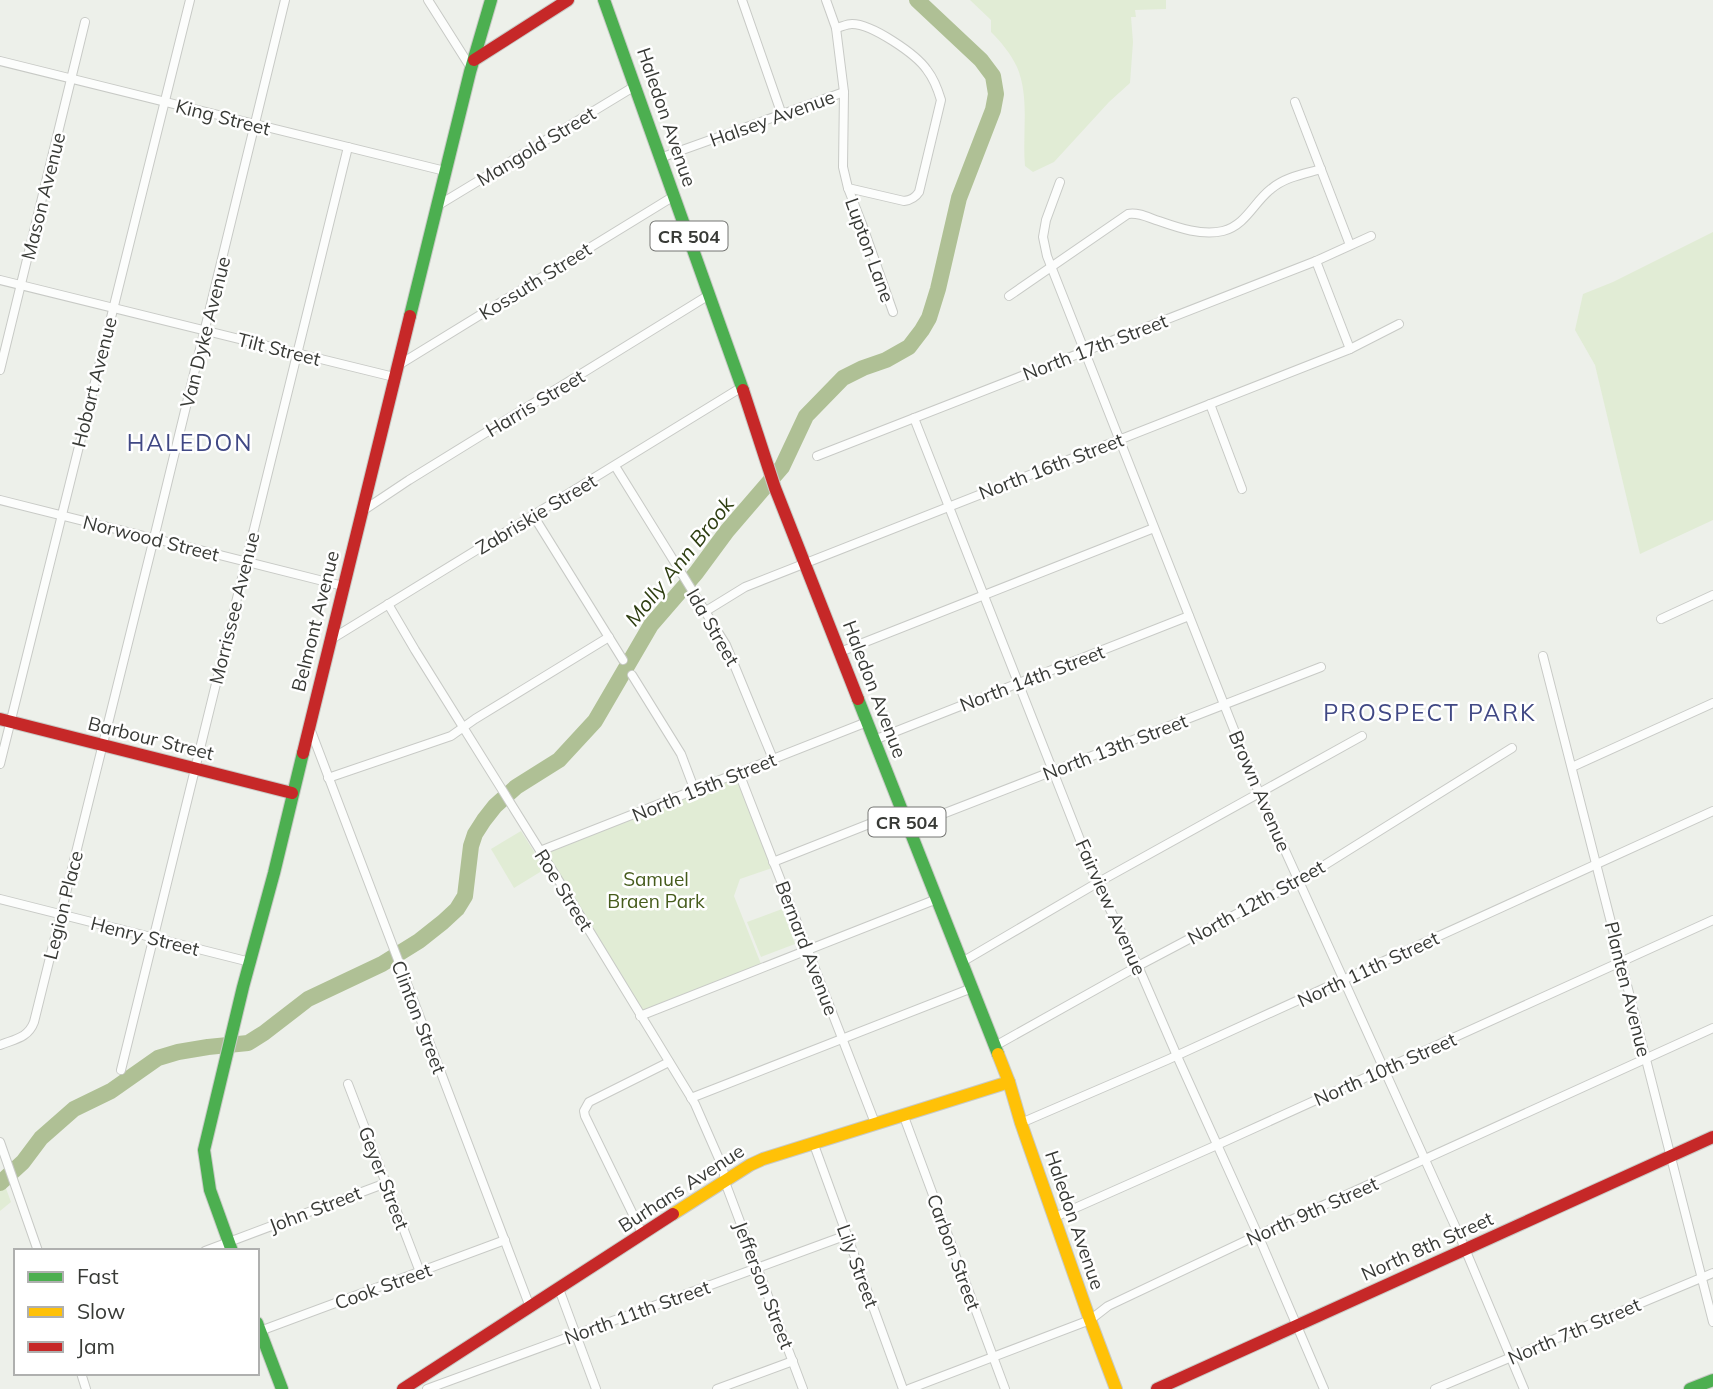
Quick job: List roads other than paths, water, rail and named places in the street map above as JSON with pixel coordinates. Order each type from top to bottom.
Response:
[{"type":"main road","name":"Belmont Avenue","points":[[230,1246],[210,1190],[204,1150],[472,64],[491,0]]},
{"type":"main road","points":[[472,64],[568,0]]},
{"type":"main road","name":"Haledon Avenue","points":[[604,0],[742,387],[775,488],[1009,1082],[1021,1123],[1116,1389]]},
{"type":"main road","name":"Barbour Street","points":[[5,721],[292,793]]},
{"type":"main road","name":"Burhans Avenue","points":[[403,1389],[417,1385],[530,1307],[763,1158],[1009,1082]]},
{"type":"main road","name":"North 8th Street","points":[[1157,1389],[1713,1137]]},
{"type":"main road","points":[[259,1327],[282,1389]]},
{"type":"main road","points":[[1690,1389],[1713,1380]]},
{"type":"street","name":"Hobart Avenue","points":[[0,764],[5,721],[62,515],[190,0]]},
{"type":"street","name":"Van Dyke Avenue","points":[[103,746],[285,0]]},
{"type":"street","points":[[429,0],[472,64]]},
{"type":"street","points":[[742,0],[782,115]]},
{"type":"street","name":"Lupton Lane","points":[[826,0],[836,28],[844,93],[843,167],[848,188],[893,312]]},
{"type":"street","name":"Mason Avenue","points":[[0,370],[85,22]]},
{"type":"street","name":"Lupton Lane","points":[[836,28],[850,24],[859,26],[882,34],[902,47],[927,68],[940,100],[919,192],[915,197],[904,201],[848,188]]},
{"type":"street","name":"King Street","points":[[0,61],[446,171]]},
{"type":"street","name":"Mangold Street","points":[[437,206],[635,86]]},
{"type":"street","name":"Halsey Avenue","points":[[660,158],[844,93]]},
{"type":"street","points":[[1295,102],[1350,245]]},
{"type":"street","name":"Morrissee Avenue","points":[[121,1070],[348,147]]},
{"type":"street","points":[[1009,296],[1128,214],[1133,213],[1206,233],[1222,232],[1237,225],[1272,188],[1288,178],[1321,169]]},
{"type":"street","name":"Brown Avenue","points":[[1060,182],[1046,220],[1043,237],[1052,267],[1259,793],[1426,1159],[1524,1389]]},
{"type":"street","name":"Kossuth Street","points":[[396,372],[674,196]]},
{"type":"street","name":"North 17th Street","points":[[817,456],[1315,261],[1371,236]]},
{"type":"street","points":[[1315,261],[1350,349]]},
{"type":"street","name":"Tilt Street","points":[[0,280],[298,354],[396,372]]},
{"type":"street","name":"Harris Street","points":[[362,511],[709,295]]},
{"type":"street","name":"North 16th Street","points":[[706,611],[746,587],[1350,349],[1399,324]]},
{"type":"street","name":"Zabriskie Street","points":[[330,640],[742,387]]},
{"type":"street","points":[[1210,404],[1242,489]]},
{"type":"street","name":"Fairview Avenue","points":[[914,418],[1097,883],[1139,966],[1324,1389]]},
{"type":"street","name":"Ida Street","points":[[615,466],[733,658],[773,760]]},
{"type":"street","name":"Norwood Street","points":[[0,500],[343,586]]},
{"type":"street","points":[[533,515],[623,660]]},
{"type":"street","points":[[840,652],[1154,528]]},
{"type":"street","points":[[1661,619],[1713,595]]},
{"type":"street","name":"Roe Street","points":[[388,604],[691,1098],[723,1168],[725,1182]]},
{"type":"street","name":"North 14th Street","points":[[874,740],[1189,616]]},
{"type":"street","points":[[328,778],[450,736],[609,637]]},
{"type":"street","name":"Planten Avenue","points":[[1543,656],[1713,1322]]},
{"type":"street","name":"North 13th Street","points":[[909,827],[1321,667]]},
{"type":"street","points":[[632,675],[681,754],[695,790]]},
{"type":"street","points":[[1572,767],[1713,703]]},
{"type":"street","name":"North 15th Street","points":[[540,851],[867,722]]},
{"type":"street","name":"Clinton Street","points":[[309,726],[530,1307]]},
{"type":"street","points":[[962,962],[1097,883],[1362,736]]},
{"type":"street","name":"Legion Place","points":[[0,1045],[23,1037],[32,1028],[103,746]]},
{"type":"street","name":"North 12th Street","points":[[995,1046],[1299,881],[1512,748]]},
{"type":"street","name":"Bernard Avenue","points":[[739,773],[875,1123]]},
{"type":"street","points":[[773,862],[902,811]]},
{"type":"street","name":"North 11th Street","points":[[1021,1123],[1177,1056],[1713,811]]},
{"type":"street","points":[[640,1016],[937,899]]},
{"type":"street","name":"Henry Street","points":[[0,900],[250,962]]},
{"type":"street","name":"North 10th Street","points":[[1055,1217],[1713,920]]},
{"type":"street","points":[[691,1098],[972,988]]},
{"type":"street","name":"North 9th Street","points":[[909,1389],[1090,1320],[1108,1306],[1713,1028]]},
{"type":"street","points":[[643,1235],[584,1111],[589,1102],[669,1062]]},
{"type":"street","name":"Geyer Street","points":[[348,1084],[420,1272]]},
{"type":"street","name":"Carbon Street","points":[[904,1114],[1005,1389]]},
{"type":"street","points":[[0,1142],[37,1249]]},
{"type":"street","name":"Lily Street","points":[[813,1142],[903,1389]]},
{"type":"street","name":"Jefferson Street","points":[[725,1182],[803,1389]]},
{"type":"street","name":"John Street","points":[[230,1246],[386,1183]]},
{"type":"street","name":"North 11th Street","points":[[427,1389],[847,1235]]},
{"type":"street","name":"Cook Street","points":[[259,1327],[505,1240]]},
{"type":"street","name":"North 7th Street","points":[[1435,1389],[1713,1273]]},
{"type":"street","points":[[559,1289],[596,1389]]},
{"type":"street","points":[[717,1389],[793,1361]]},
{"type":"waterway","name":"Molly Ann Brook","points":[[0,1183],[23,1162],[41,1138],[74,1109],[111,1091],[158,1058],[178,1052],[248,1043],[308,999],[382,964],[443,922],[457,909],[465,896],[471,846],[484,820],[516,787],[559,760],[595,721],[651,625],[782,467],[806,416],[843,378],[909,347],[929,318],[959,198],[993,110],[996,94],[993,76],[981,60],[917,0]]},
{"type":"district","name":"HALEDON","points":[[190,442]]},
{"type":"district","name":"PROSPECT PARK","points":[[1430,712]]},
{"type":"park label","name":"Samuel Braen Park","points":[[656,890]]}]
